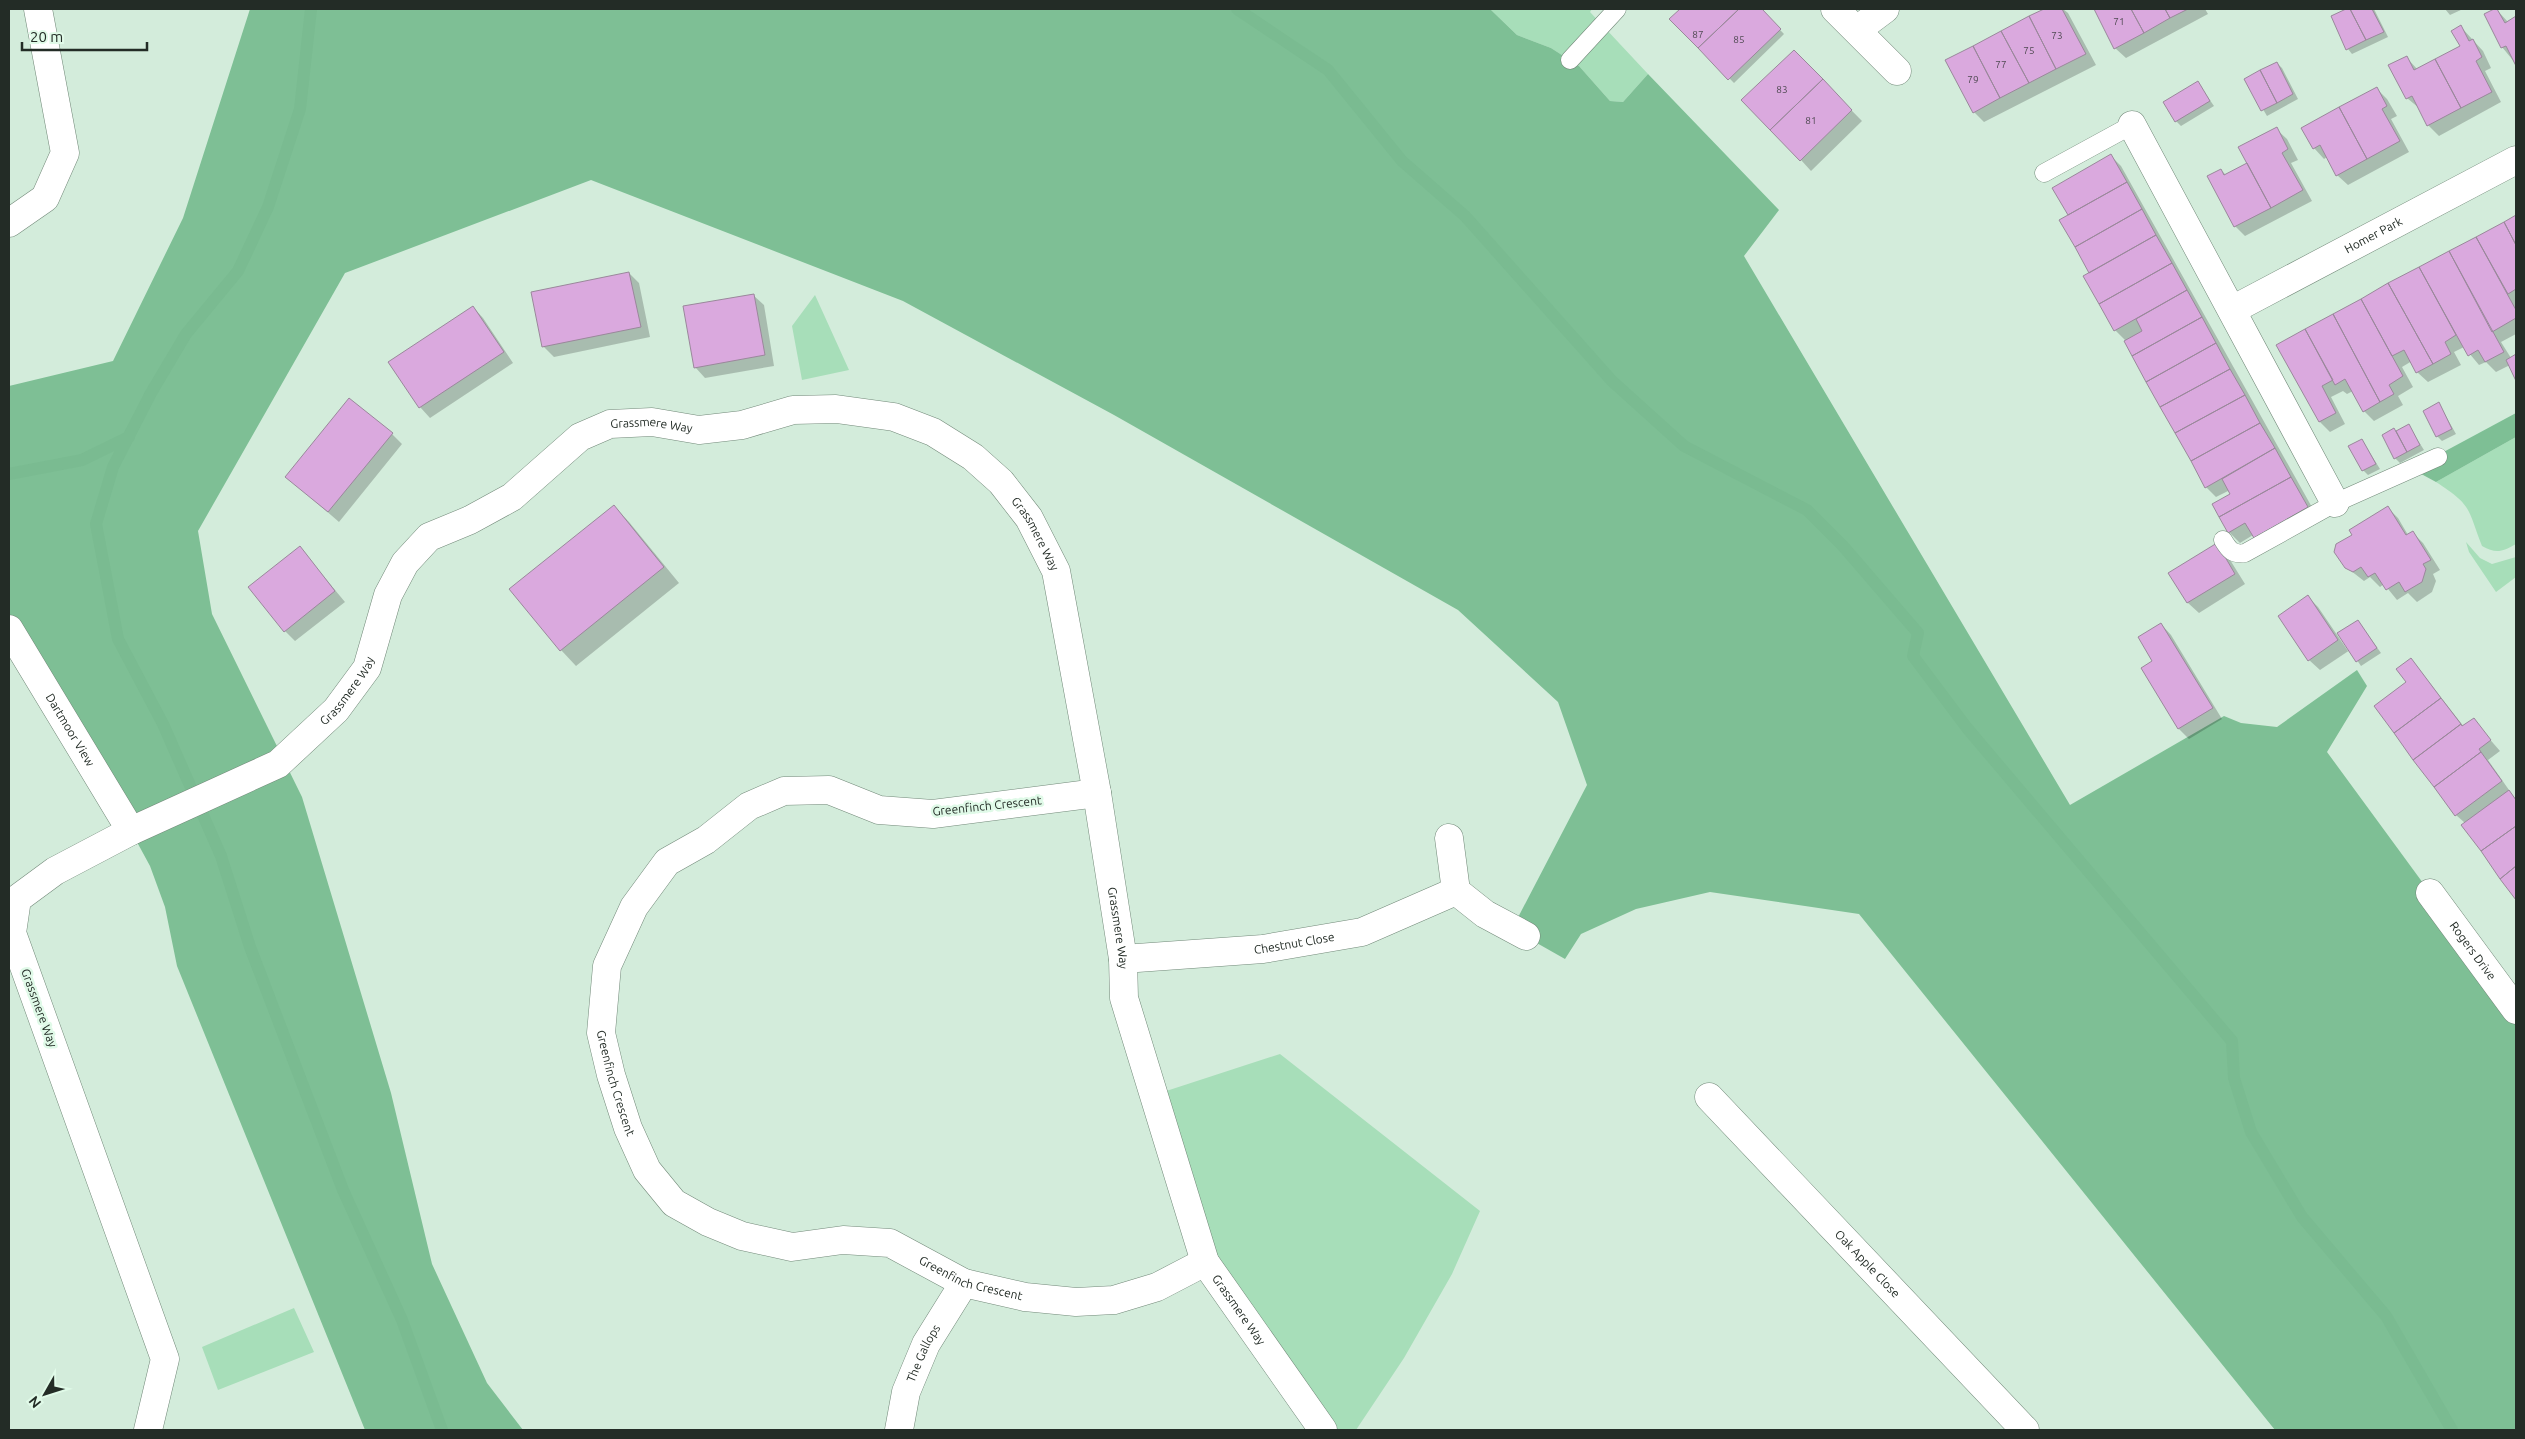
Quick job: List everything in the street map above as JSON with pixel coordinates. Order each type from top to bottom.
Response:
[{"type":"street","points":[[9,223],[45,198],[65,153],[38,9]]},
{"type":"street","points":[[1836,9],[1896,71]]},
{"type":"street","points":[[1857,30],[1885,9]]},
{"type":"street","points":[[2132,125],[2335,503]]},
{"type":"street","name":"Homer Park","points":[[2232,310],[2516,160]]},
{"type":"street","name":"Grassmere Way","points":[[148,1430],[165,1359],[12,934],[17,899],[55,871],[131,831],[278,764],[336,710],[367,668],[388,596],[405,563],[429,537],[470,520],[512,497],[580,437],[610,424],[652,422],[699,430],[742,425],[793,410],[836,409],[894,417],[932,432],[973,457],[1001,482],[1030,518],[1056,571],[1097,793],[1123,959],[1124,998],[1206,1262],[1315,1421],[1324,1430]]},
{"type":"street","name":"Dartmoor View","points":[[9,629],[131,831]]},
{"type":"street","name":"Greenfinch Crescent","points":[[1097,793],[933,814],[879,810],[829,790],[784,791],[749,806],[706,840],[667,862],[634,907],[607,966],[601,1033],[611,1075],[628,1128],[647,1170],[674,1203],[708,1222],[742,1236],[792,1247],[843,1240],[890,1243],[964,1282],[1034,1298],[1076,1302],[1114,1300],[1157,1287],[1206,1262]]},
{"type":"street","points":[[1449,838],[1456,890],[1485,914],[1526,936]]},
{"type":"street","name":"Chestnut Close","points":[[1123,959],[1263,949],[1362,932],[1456,890]]},
{"type":"street","name":"Rogers Drive","points":[[2430,893],[2511,992]]},
{"type":"street","name":"Oak Apple Close","points":[[1709,1097],[2025,1430]]},
{"type":"street","name":"The Gallops","points":[[899,1430],[906,1392],[926,1344],[964,1282]]},
{"type":"lane","points":[[1570,60],[1617,9]]},
{"type":"lane","points":[[2044,173],[2132,125]]},
{"type":"lane","points":[[2223,540],[2230,550],[2237,554],[2245,553],[2335,503],[2438,457]]},
{"type":"green space","points":[[250,9],[1490,9],[1517,35],[1551,48],[1579,66],[1610,101],[1623,102],[1648,74],[1779,210],[1744,256],[2070,805],[2224,716],[2241,723],[2277,727],[2357,670],[2367,686],[2327,752],[2516,1010],[2516,1430],[2275,1430],[1859,914],[1710,892],[1636,909],[1581,934],[1565,959],[1512,929],[1587,785],[1558,702],[1458,610],[1114,415],[903,301],[591,180],[345,273],[198,531],[212,614],[302,797],[391,1093],[432,1264],[487,1383],[523,1430],[365,1430],[177,966],[165,907],[150,866],[131,831],[9,629],[9,386],[113,361],[183,218]]},
{"type":"green space","points":[[1490,9],[1592,9],[1590,12],[1648,74],[1623,102],[1610,101],[1579,66],[1551,48],[1517,35]]},
{"type":"green space","points":[[815,295],[849,370],[802,380],[792,326]]},
{"type":"green space","points":[[2516,413],[2516,437],[2436,482],[2412,469]]},
{"type":"green space","points":[[2516,437],[2516,544],[2507,549],[2495,551],[2482,546],[2471,515],[2463,503],[2436,482]]},
{"type":"green space","points":[[2466,542],[2480,558],[2492,564],[2516,557],[2516,577],[2496,592],[2469,552]]},
{"type":"green space","points":[[1280,1054],[1480,1211],[1452,1274],[1404,1358],[1356,1430],[1323,1430],[1205,1262],[1154,1095]]},
{"type":"green space","points":[[294,1308],[314,1352],[218,1390],[202,1347]]},
{"type":"building","points":[[1680,9],[1739,9],[1698,48],[1669,19]]},
{"type":"building","points":[[1739,9],[1762,9],[1781,29],[1728,80],[1698,48]]},
{"type":"building","points":[[2044,9],[2062,9],[2086,54],[2056,69],[2029,16]]},
{"type":"building","points":[[2094,9],[2131,9],[2144,33],[2114,49]]},
{"type":"building","points":[[2131,9],[2165,9],[2170,18],[2144,33]]},
{"type":"building","points":[[2165,9],[2188,9],[2170,18]]},
{"type":"building","points":[[2350,9],[2366,40],[2346,50],[2331,16]]},
{"type":"building","points":[[2350,9],[2372,9],[2384,32],[2366,40]]},
{"type":"building","points":[[2497,9],[2505,23],[2516,16],[2516,66],[2506,46],[2501,48],[2484,14]]},
{"type":"building","points":[[2029,16],[2056,69],[2029,83],[2001,31]]},
{"type":"building","points":[[2461,25],[2469,41],[2473,39],[2482,57],[2476,61],[2492,92],[2461,108],[2435,59],[2460,46],[2451,31]]},
{"type":"building","points":[[2001,31],[2029,83],[2000,98],[1973,46]]},
{"type":"building","points":[[1973,46],[2000,98],[1973,113],[1945,60]]},
{"type":"building","points":[[1794,50],[1823,79],[1770,130],[1741,100]]},
{"type":"building","points":[[2407,56],[2414,70],[2435,59],[2461,108],[2427,126],[2412,96],[2406,99],[2388,65]]},
{"type":"building","points":[[2277,62],[2293,94],[2277,103],[2260,70]]},
{"type":"building","points":[[2260,70],[2277,103],[2261,111],[2244,79]]},
{"type":"building","points":[[1823,79],[1852,110],[1800,161],[1770,130]]},
{"type":"building","points":[[2198,81],[2210,101],[2175,122],[2163,102]]},
{"type":"building","points":[[2377,87],[2387,106],[2382,109],[2400,141],[2367,159],[2339,107]]},
{"type":"building","points":[[2339,107],[2367,159],[2336,176],[2320,145],[2313,149],[2301,128]]},
{"type":"building","points":[[2277,127],[2288,149],[2282,153],[2303,190],[2271,208],[2238,147]]},
{"type":"building","points":[[2111,154],[2127,182],[2068,215],[2052,188]]},
{"type":"building","points":[[2247,163],[2271,208],[2234,227],[2207,176],[2221,169],[2224,175]]},
{"type":"building","points":[[2127,182],[2142,209],[2075,247],[2059,220]]},
{"type":"building","points":[[2142,209],[2156,235],[2089,273],[2075,247]]},
{"type":"building","points":[[2516,215],[2516,245],[2504,222]]},
{"type":"building","points":[[2504,222],[2516,245],[2516,289],[2508,294],[2476,237]]},
{"type":"building","points":[[2156,235],[2172,263],[2099,304],[2083,276]]},
{"type":"building","points":[[2476,237],[2516,310],[2516,318],[2492,332],[2449,251]]},
{"type":"building","points":[[2449,251],[2504,352],[2485,362],[2478,350],[2468,356],[2419,267]]},
{"type":"building","points":[[2172,263],[2187,290],[2114,331],[2099,304]]},
{"type":"building","points":[[2419,267],[2456,335],[2445,342],[2451,354],[2433,364],[2388,283]]},
{"type":"building","points":[[629,272],[641,327],[542,347],[531,292]]},
{"type":"building","points":[[2388,283],[2433,364],[2416,373],[2404,350],[2392,356],[2361,299]]},
{"type":"building","points":[[2187,290],[2202,317],[2132,356],[2124,341],[2142,331],[2136,319]]},
{"type":"building","points":[[754,294],[765,355],[694,368],[683,306]]},
{"type":"building","points":[[2361,299],[2403,376],[2389,385],[2394,394],[2380,402],[2333,314]]},
{"type":"building","points":[[473,306],[504,352],[419,408],[388,362]]},
{"type":"building","points":[[2333,314],[2380,402],[2363,412],[2345,379],[2335,385],[2305,329]]},
{"type":"building","points":[[2202,317],[2216,343],[2146,382],[2132,356]]},
{"type":"building","points":[[2305,329],[2333,380],[2322,386],[2336,413],[2319,422],[2276,345]]},
{"type":"building","points":[[2216,343],[2230,369],[2160,407],[2146,382]]},
{"type":"building","points":[[2516,354],[2516,381],[2506,360]]},
{"type":"building","points":[[2230,369],[2245,395],[2175,433],[2160,407]]},
{"type":"building","points":[[2245,395],[2260,423],[2191,461],[2175,433]]},
{"type":"building","points":[[349,398],[393,433],[328,512],[285,477]]},
{"type":"building","points":[[2439,402],[2452,429],[2436,437],[2423,411]]},
{"type":"building","points":[[2260,423],[2275,448],[2205,488],[2191,461]]},
{"type":"building","points":[[2409,424],[2420,445],[2407,452],[2396,431]]},
{"type":"building","points":[[2394,428],[2407,452],[2394,459],[2382,435]]},
{"type":"building","points":[[2362,439],[2376,464],[2362,471],[2348,446]]},
{"type":"building","points":[[2275,448],[2291,477],[2219,517],[2212,504],[2230,494],[2222,479]]},
{"type":"building","points":[[2291,477],[2308,507],[2254,538],[2245,523],[2228,533],[2219,517]]},
{"type":"building","points":[[614,505],[664,567],[560,651],[509,589]]},
{"type":"building","points":[[2388,506],[2406,535],[2413,531],[2431,560],[2423,564],[2426,569],[2422,582],[2405,592],[2399,582],[2386,590],[2375,573],[2368,577],[2361,567],[2353,572],[2345,568],[2334,552],[2336,544],[2352,535],[2349,530]]},
{"type":"building","points":[[2217,543],[2235,574],[2187,603],[2168,573]]},
{"type":"building","points":[[300,546],[335,591],[284,632],[248,587]]},
{"type":"building","points":[[2308,595],[2338,640],[2308,661],[2278,616]]},
{"type":"building","points":[[2358,620],[2377,648],[2356,662],[2337,633]]},
{"type":"building","points":[[2161,623],[2213,708],[2178,729],[2141,668],[2152,661],[2138,637]]},
{"type":"building","points":[[2411,658],[2441,698],[2394,733],[2374,706],[2406,682],[2396,669]]},
{"type":"building","points":[[2441,698],[2461,724],[2413,760],[2394,733]]},
{"type":"building","points":[[2474,718],[2491,740],[2479,749],[2481,752],[2434,787],[2413,760],[2461,724],[2462,726]]},
{"type":"building","points":[[2481,752],[2502,781],[2455,816],[2434,787]]},
{"type":"building","points":[[2509,790],[2516,800],[2516,826],[2481,851],[2461,825]]},
{"type":"building","points":[[2516,826],[2516,866],[2500,879],[2481,851]]},
{"type":"building","points":[[2516,866],[2516,900],[2500,879]]},
{"type":"waterway","points":[[311,9],[300,109],[268,207],[238,271],[186,334],[151,393],[113,467],[96,524],[118,639],[163,724],[221,856],[250,947],[343,1190],[402,1320],[442,1430]]},
{"type":"waterway","points":[[1237,9],[1328,70],[1402,161],[1465,216],[1612,381],[1684,446],[1807,510],[1843,546],[1918,633],[1913,656],[1967,728],[2232,1041],[2234,1078],[2251,1132],[2302,1217],[2386,1316],[2452,1430]]},
{"type":"waterway","points":[[9,474],[82,460],[129,437]]}]
